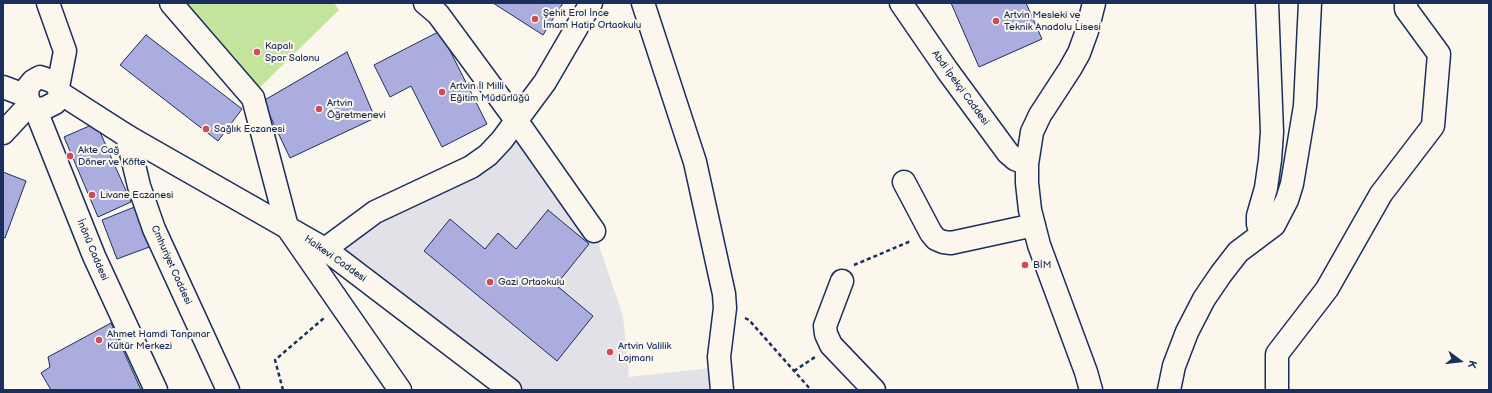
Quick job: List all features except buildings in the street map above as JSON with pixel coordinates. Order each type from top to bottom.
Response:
[{"type":"street","points":[[3,87],[43,109],[50,107],[58,99],[65,51],[48,3]]},
{"type":"street","points":[[171,3],[253,98],[287,227],[400,390]]},
{"type":"street","points":[[425,3],[438,14],[516,120],[594,231]]},
{"type":"street","points":[[325,249],[375,212],[471,167],[488,155],[502,140],[545,82],[591,3]]},
{"type":"street","points":[[643,3],[696,162],[724,294],[725,308],[719,357],[722,390]]},
{"type":"street","name":"Abdi İpekçi Caddesi","points":[[901,3],[947,70],[1008,153],[1015,159],[1027,164]]},
{"type":"street","points":[[1091,390],[1086,372],[1039,245],[1030,210],[1027,164],[1032,132],[1040,115],[1070,69],[1078,53],[1087,31],[1094,3]]},
{"type":"street","points":[[1261,234],[1258,224],[1258,216],[1266,188],[1272,132],[1267,3]]},
{"type":"street","points":[[1169,390],[1174,366],[1187,332],[1204,299],[1220,274],[1238,252],[1274,225],[1288,200],[1305,106],[1310,3]]},
{"type":"street","points":[[1277,390],[1277,354],[1327,289],[1381,194],[1434,126],[1439,54],[1406,9],[1406,3]]},
{"type":"street","name":"Halkevi Caddesi","points":[[59,90],[127,136],[325,249],[510,390]]},
{"type":"street","points":[[3,133],[31,103]]},
{"type":"street","name":"İnönü Caddesi","points":[[31,103],[94,256],[156,390]]},
{"type":"street","name":"Cmhuriyet Caddesi","points":[[127,136],[140,186],[154,230],[228,390]]},
{"type":"street","points":[[904,182],[931,233],[936,239],[943,242],[951,243],[1034,225]]},
{"type":"street","points":[[842,281],[825,326],[826,334],[831,345],[874,390]]},
{"type":"path","points":[[842,281],[847,272],[858,262],[931,233]]},
{"type":"path","points":[[283,390],[275,360],[340,304]]},
{"type":"path","points":[[725,308],[740,314],[749,320],[811,390]]},
{"type":"shaded area","name":"Gazi Ortaokulu","points":[[516,120],[594,231],[623,316],[629,377],[720,367],[722,390],[510,390],[325,249],[448,178]]},
{"type":"green space","name":"Kapalı Spor Salonu","points":[[179,3],[334,3],[339,10],[252,95]]},
{"type":"place","name":"Şehit Erol İnce İmam Hatip Ortaokulu","points":[[535,19]]},
{"type":"place","name":"Artvin Mesleki ve Teknik Anadolu Lisesi","points":[[996,21]]},
{"type":"place","name":"Kapalı Spor Salonu","points":[[257,52]]},
{"type":"place","name":"Artvin İl Milli Eğitim Müdürlüğü","points":[[442,92]]},
{"type":"place","name":"Artvin Öğretmenevi","points":[[319,109]]},
{"type":"place","name":"Sağlık Eczanesi","points":[[206,129]]},
{"type":"place","name":"Akte Cağ Döner ve Köfte","points":[[70,156]]},
{"type":"place","name":"Livane Eczanesi","points":[[92,195]]},
{"type":"place","name":"BİM","points":[[1025,265]]},
{"type":"place","name":"Gazi Ortaokulu","points":[[490,282]]},
{"type":"place","name":"Ahmet Hamdi Tanpınar Kültür Merkezi","points":[[99,340]]},
{"type":"place","name":"Artvin Valilik Lojmanı","points":[[610,352]]}]
